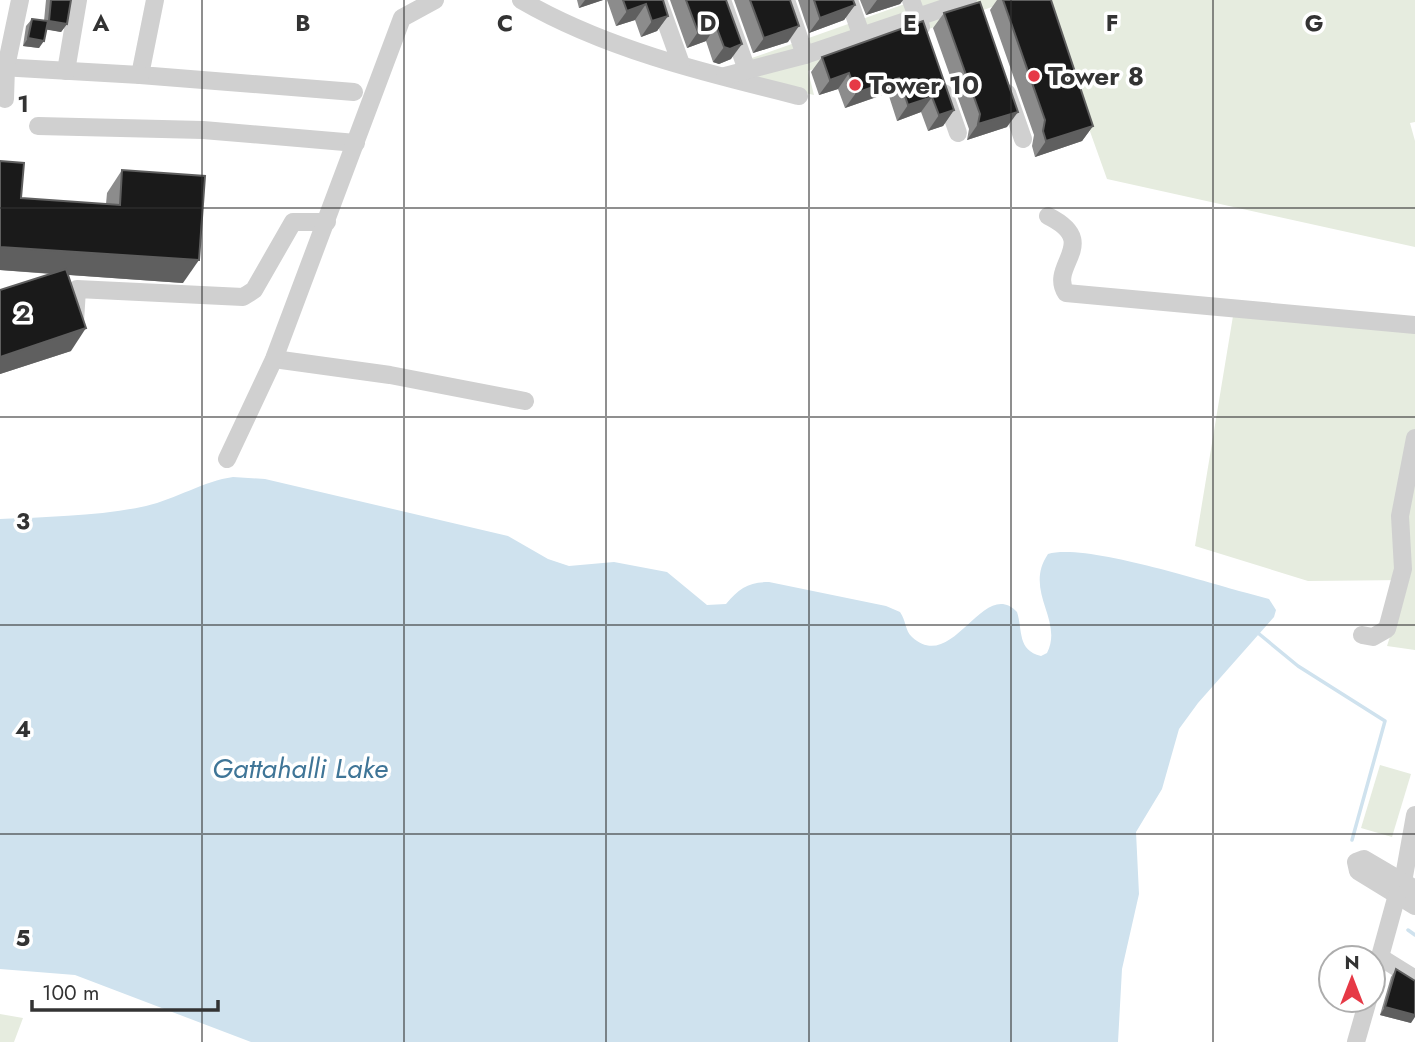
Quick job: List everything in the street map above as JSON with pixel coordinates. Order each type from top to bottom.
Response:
[{"type":"street","points":[[5,99],[3,67],[20,0]]},
{"type":"street","points":[[65,71],[78,0]]},
{"type":"street","points":[[140,75],[155,0]]},
{"type":"street","points":[[228,459],[274,359],[402,18],[435,0]]},
{"type":"street","points":[[521,0],[553,18],[681,64],[799,96]]},
{"type":"street","points":[[657,0],[681,64]]},
{"type":"street","points":[[722,0],[747,70]]},
{"type":"street","points":[[786,0],[806,55]]},
{"type":"street","points":[[849,0],[862,37]]},
{"type":"street","points":[[911,0],[926,43]]},
{"type":"street","points":[[722,77],[806,55],[917,18],[975,4]]},
{"type":"street","points":[[3,67],[354,92]]},
{"type":"street","points":[[1002,76],[1023,139]]},
{"type":"street","points":[[940,82],[958,132]]},
{"type":"street","points":[[38,126],[203,130],[356,144]]},
{"type":"street","points":[[1048,216],[1067,225],[1072,233],[1073,244],[1062,285],[1066,293],[1415,325]]},
{"type":"street","points":[[75,330],[77,289],[243,297],[254,290],[293,222],[327,222]]},
{"type":"street","points":[[274,359],[390,375],[525,401]]},
{"type":"street","points":[[1362,635],[1373,637],[1387,629],[1403,569],[1400,516],[1415,438]]},
{"type":"street","points":[[1385,944],[1405,889],[1415,815]]},
{"type":"street","points":[[1405,889],[1415,906]]},
{"type":"street","points":[[1387,961],[1415,979]]},
{"type":"street","points":[[1356,1042],[1364,1014]]},
{"type":"shaded area","points":[[916,0],[1012,0],[808,71],[814,95],[753,81],[749,59]]},
{"type":"shaded area","points":[[1043,0],[1415,0],[1415,122],[1410,123],[1415,141],[1415,247],[1107,179]]},
{"type":"shaded area","points":[[1233,316],[1415,331],[1415,650],[1387,646],[1408,580],[1308,581],[1195,546]]},
{"type":"shaded area","points":[[1380,765],[1411,774],[1392,837],[1361,828]]},
{"type":"shaded area","points":[[0,1014],[23,1018],[14,1042],[0,1042]]},
{"type":"water","name":"Gattahalli Lake","points":[[233,477],[265,479],[508,536],[548,559],[569,566],[614,562],[667,572],[707,605],[726,604],[745,587],[769,582],[886,606],[900,612],[910,635],[927,645],[941,644],[992,606],[1004,604],[1017,612],[1022,639],[1028,649],[1041,656],[1047,653],[1051,629],[1041,593],[1041,568],[1048,554],[1066,552],[1116,559],[1175,573],[1269,599],[1276,610],[1274,617],[1198,703],[1179,729],[1162,789],[1136,832],[1139,894],[1122,969],[1118,1042],[251,1042],[75,975],[0,969],[0,519],[73,516],[146,506],[211,482]]},
{"type":"building","points":[[51,0],[71,0],[67,24],[49,21]]},
{"type":"building","points":[[623,0],[663,0],[668,16],[652,21],[646,4],[627,11]]},
{"type":"building","points":[[686,0],[726,0],[742,44],[730,49],[724,47],[716,26],[698,32]]},
{"type":"building","points":[[750,0],[790,0],[799,26],[764,38]]},
{"type":"building","points":[[814,0],[853,0],[855,5],[820,18]]},
{"type":"building","points":[[1003,0],[1051,0],[1093,126],[1046,141],[1043,131],[1045,120]]},
{"type":"building","points":[[980,2],[1018,112],[978,124],[980,114],[944,13]]},
{"type":"building","points":[[32,19],[48,21],[44,41],[28,38]]},
{"type":"building","name":"Tower 10","points":[[923,21],[954,110],[939,115],[932,97],[908,105],[899,78],[856,93],[849,73],[830,80],[822,57]]},
{"type":"building","points":[[0,161],[24,163],[21,198],[120,205],[122,170],[205,176],[199,260],[0,247]]},
{"type":"building","points":[[66,269],[86,328],[0,357],[0,290]]},
{"type":"building","points":[[1396,969],[1415,981],[1415,1015],[1387,1008]]},
{"type":"waterway","points":[[1258,633],[1298,666],[1385,721],[1352,840]]},
{"type":"waterway","points":[[1408,930],[1415,935]]},
{"type":"place","name":"Tower 8","points":[[1034,76]]},
{"type":"place","name":"Tower 10","points":[[855,85]]}]
